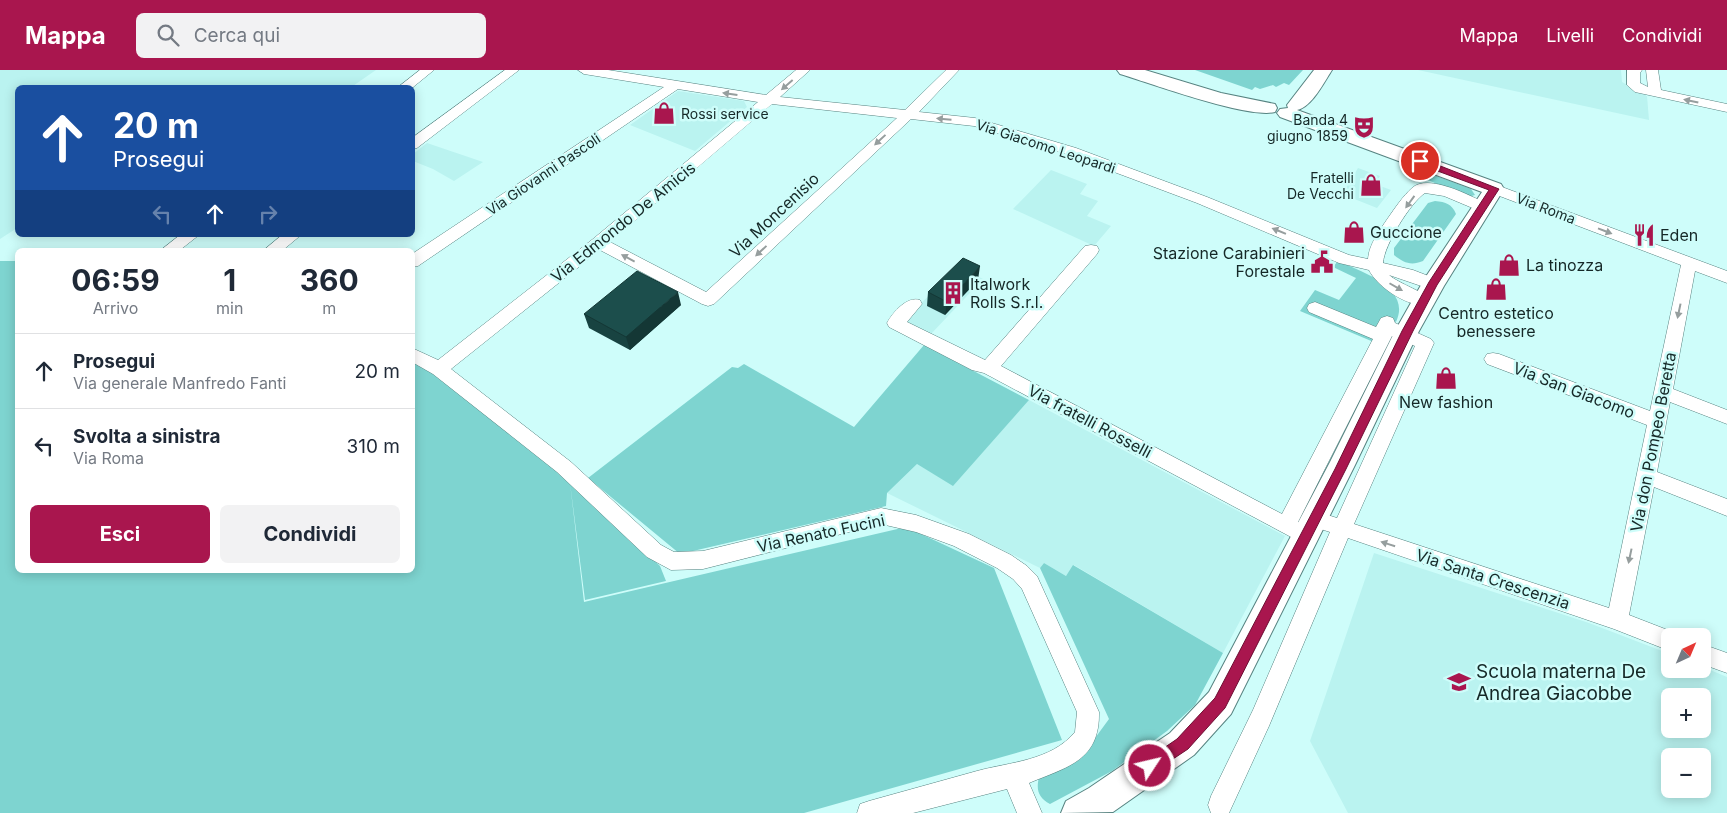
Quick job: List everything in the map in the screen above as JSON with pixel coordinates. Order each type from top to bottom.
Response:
[{"type":"street","points":[[407,85],[428,70]]},
{"type":"street","points":[[415,143],[513,70]]},
{"type":"street","name":"Via Giacomo Leopardi","points":[[584,70],[770,100],[975,122],[1071,151],[1202,200],[1345,259],[1374,266]]},
{"type":"street","name":"Via Edmondo De Amicis","points":[[439,370],[599,243],[804,70]]},
{"type":"street","name":"Via Moncenisio","points":[[599,243],[708,300],[907,116],[953,70]]},
{"type":"street","name":"Via Roma","points":[[1126,70],[1244,105],[1286,107],[1488,198],[1727,277]]},
{"type":"street","points":[[1636,70],[1633,71],[1634,85],[1645,90],[1727,108]]},
{"type":"street","points":[[1652,70],[1655,92]]},
{"type":"street","points":[[1286,107],[1318,77]]},
{"type":"street","name":"Via Giovanni Pascoli","points":[[415,260],[674,86]]},
{"type":"street","points":[[1315,308],[1379,335],[1391,328],[1428,292],[1488,198],[1424,186],[1418,190],[1377,246],[1374,266],[1379,276],[1393,286],[1428,292]]},
{"type":"street","points":[[172,248],[188,237]]},
{"type":"street","points":[[275,248],[289,237]]},
{"type":"street","points":[[988,368],[1091,250]]},
{"type":"street","name":"Via don Pompeo Beretta","points":[[1617,620],[1688,264]]},
{"type":"street","name":"Via fratelli Rosselli","points":[[914,304],[895,324],[978,365],[988,368],[1303,527]]},
{"type":"street","points":[[1078,813],[1101,800],[1182,744],[1220,703],[1303,527],[1341,470],[1391,328]]},
{"type":"street","name":"Via Renato Fucini","points":[[415,356],[439,370],[564,467],[654,551],[671,561],[702,560],[882,516],[902,518],[958,539],[1016,568],[1025,575],[1088,712],[1088,728],[1076,749],[1067,756],[1019,775],[996,778],[870,813]]},
{"type":"street","name":"Via San Giacomo","points":[[1493,358],[1656,422]]},
{"type":"street","points":[[1662,392],[1727,417]]},
{"type":"street","points":[[1220,805],[1261,718],[1342,528],[1341,470]]},
{"type":"street","points":[[1647,476],[1727,508]]},
{"type":"street","name":"Via Santa Crescenzia","points":[[1303,527],[1342,528],[1617,620],[1661,637]]},
{"type":"street","points":[[1711,657],[1727,663]]},
{"type":"street","points":[[1019,775],[1016,780],[1030,813]]},
{"type":"shaded area","points":[[0,70],[376,70],[354,85],[15,85],[15,229],[0,239]]},
{"type":"shaded area","points":[[1195,70],[1303,70],[1289,85],[1284,83],[1276,87],[1273,85],[1260,89],[1255,87],[1252,90]]},
{"type":"shaded area","points":[[1418,70],[1621,70],[1622,82],[1647,96],[1649,120]]},
{"type":"shaded area","points":[[678,91],[744,101],[747,107],[695,151],[630,125]]},
{"type":"shaded area","points":[[427,143],[483,162],[454,181],[415,162],[415,152]]},
{"type":"shaded area","points":[[1358,168],[1380,176],[1375,184],[1391,190],[1377,208],[1342,194]]},
{"type":"shaded area","points":[[1415,168],[1471,189],[1475,195],[1468,197],[1411,173]]},
{"type":"shaded area","points":[[1051,170],[1087,184],[1080,194],[1098,201],[1087,216],[1111,226],[1094,246],[1013,209]]},
{"type":"shaded area","points":[[1435,201],[1448,204],[1456,214],[1423,261],[1408,263],[1401,260],[1394,255],[1394,248],[1428,203]]},
{"type":"shaded area","points":[[0,261],[15,261],[15,573],[415,573],[415,363],[428,370],[571,482],[660,566],[666,581],[585,600],[570,483],[584,602],[906,527],[994,568],[1062,740],[804,813],[0,813]]},
{"type":"shaded area","points":[[1338,261],[1382,283],[1397,300],[1399,310],[1396,322],[1389,319],[1376,343],[1300,311],[1315,290],[1339,300],[1356,278],[1333,267]]},
{"type":"shaded area","points":[[958,267],[983,279],[930,335],[903,321]]},
{"type":"shaded area","points":[[924,345],[1029,400],[953,486],[917,464],[887,493],[886,506],[680,554],[588,478],[732,367],[738,368],[744,364],[854,427]]},
{"type":"shaded area","points":[[1029,400],[1285,536],[1223,653],[1074,565],[1066,576],[1044,563],[1040,568],[887,493],[917,464],[953,485]]},
{"type":"shaded area","name":"Scuola materna De Andrea Giacobbe","points":[[1374,553],[1589,623],[1661,651],[1661,678],[1711,678],[1711,670],[1727,677],[1727,813],[1348,813],[1310,741]]},
{"type":"shaded area","points":[[1044,563],[1066,576],[1073,565],[1223,653],[1195,705],[1167,731],[1112,771],[1050,804],[1040,796],[1039,777],[1079,760],[1109,719],[1040,568]]},
{"type":"building","points":[[963,258],[980,266],[947,302],[928,292]]},
{"type":"building","points":[[637,271],[678,292],[626,337],[584,314]]},
{"type":"place","name":"Rossi service","points":[[664,113]]},
{"type":"place","name":"Banda 4 giugno 1859","points":[[1364,127]]},
{"type":"place","name":"Fratelli De Vecchi","points":[[1371,185]]},
{"type":"place","name":"Guccione","points":[[1354,232]]},
{"type":"place","name":"Eden","points":[[1644,235]]},
{"type":"place","name":"Stazione Carabinieri Forestale","points":[[1322,262]]},
{"type":"place","name":"La tinozza","points":[[1509,265]]},
{"type":"place","name":"Centro estetico benessere","points":[[1496,289]]},
{"type":"place","name":"Italwork Rolls S.r.l.","points":[[953,293]]},
{"type":"place","name":"New fashion","points":[[1446,378]]},
{"type":"place","name":"Scuola materna De Andrea Giacobbe","points":[[1459,682]]},
{"type":"route","points":[[1150,766],[1182,744],[1220,703],[1340,469],[1407,331],[1433,284],[1494,189],[1420,161]]}]
